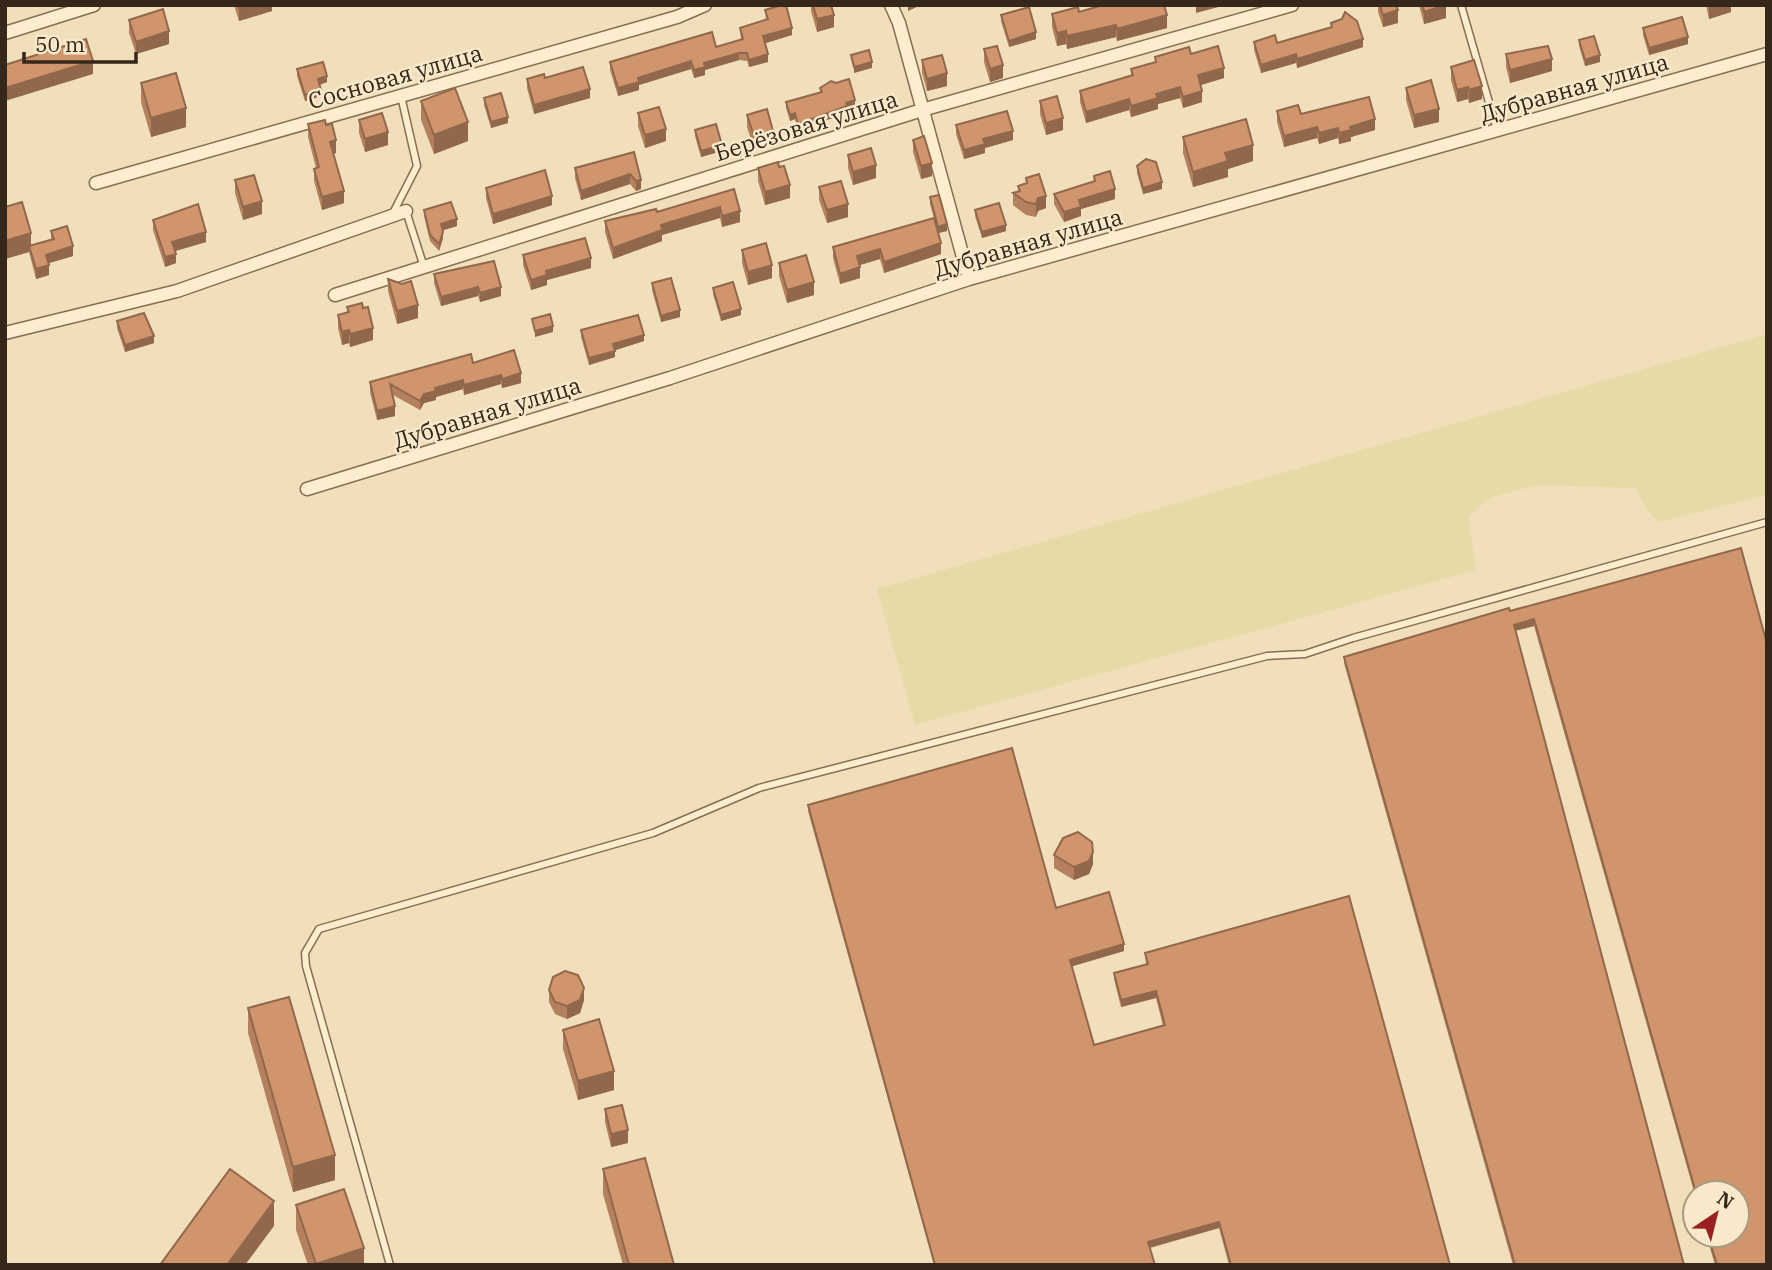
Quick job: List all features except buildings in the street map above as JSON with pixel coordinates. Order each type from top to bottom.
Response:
[{"type":"street","points":[[5,33],[94,5]]},
{"type":"street","name":"Сосновая улица","points":[[96,183],[677,18],[705,5]]},
{"type":"street","points":[[891,5],[969,279]]},
{"type":"street","name":"Берёзовая улица","points":[[335,295],[922,110],[1292,5]]},
{"type":"street","name":"Дубравная улица","points":[[307,489],[670,378],[969,279],[1767,54]]},
{"type":"street","points":[[5,333],[177,291],[406,211]]},
{"type":"lane","points":[[1461,5],[1497,130]]},
{"type":"lane","points":[[392,216],[417,166],[401,96]]},
{"type":"lane","points":[[406,211],[424,267]]},
{"type":"lane","points":[[390,1265],[306,967],[307,945],[319,929],[653,833],[758,788],[1267,656],[1305,654],[1353,638],[1767,522]]},
{"type":"shaded area","points":[[1767,334],[1767,495],[1659,522],[1648,511],[1635,488],[1537,485],[1492,497],[1468,516],[1476,570],[915,725],[877,589]]}]
